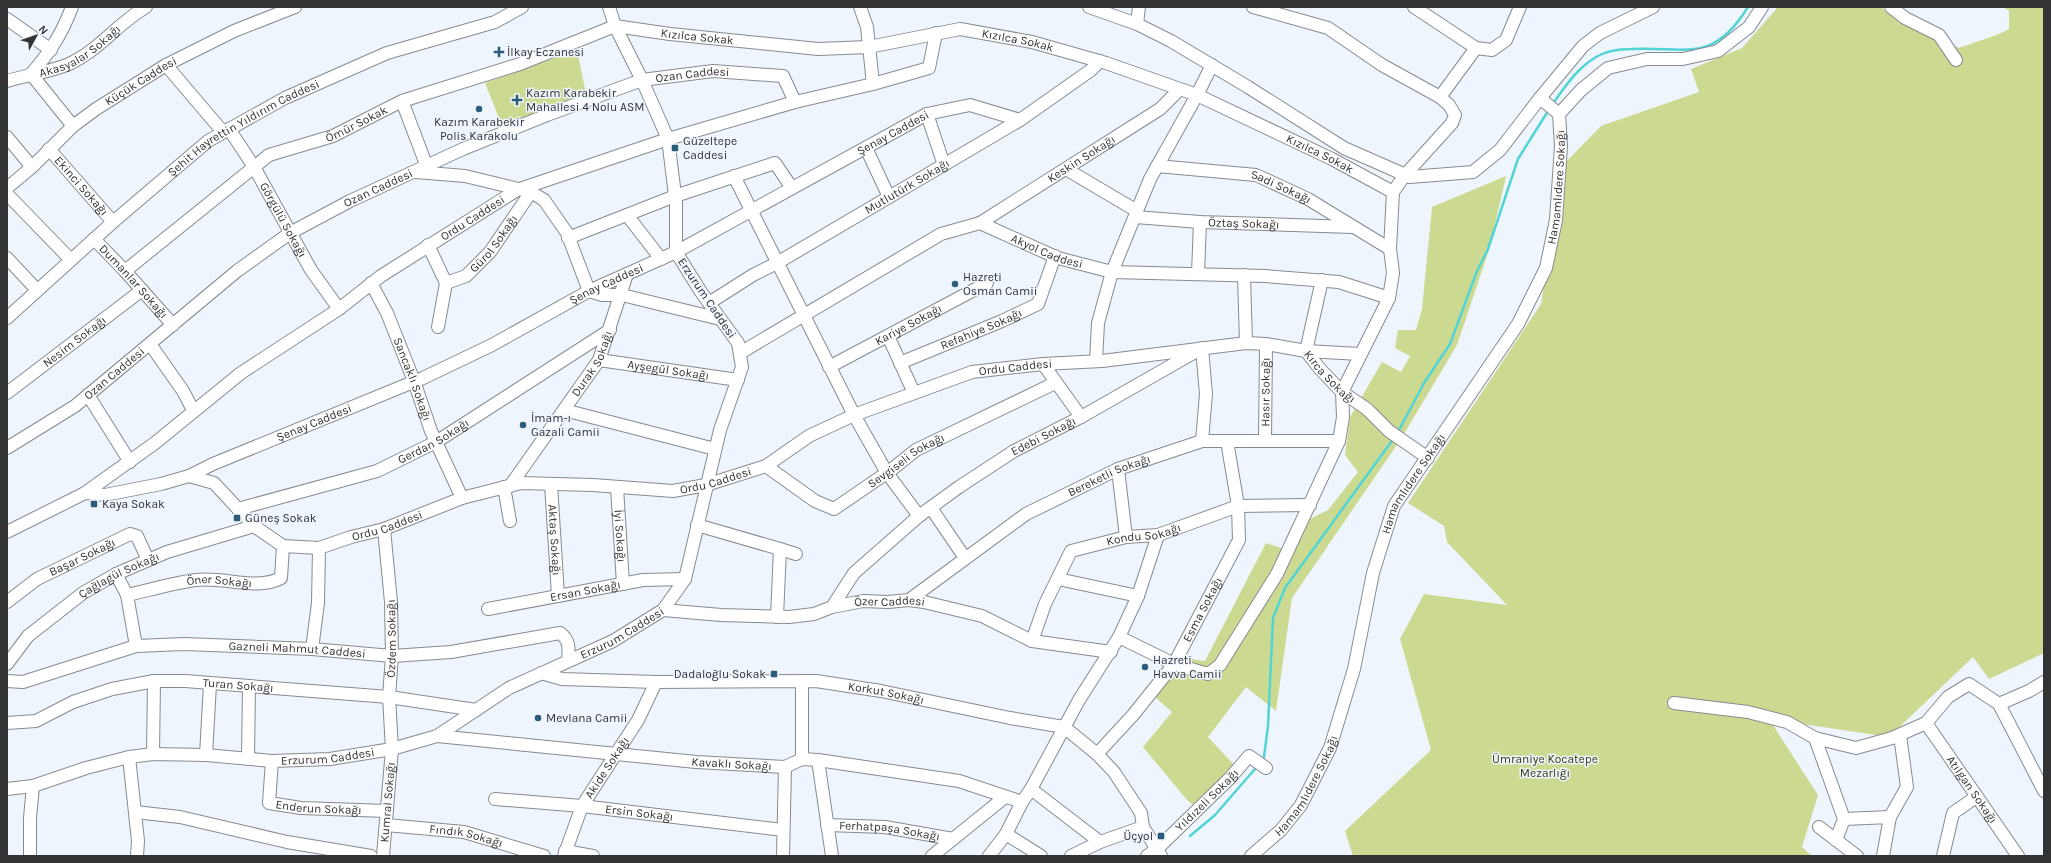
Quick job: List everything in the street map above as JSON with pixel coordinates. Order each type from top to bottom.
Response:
[{"type":"street","points":[[66,24],[72,7]]},
{"type":"street","points":[[73,126],[32,74],[51,50],[66,24],[79,7]]},
{"type":"street","name":"Akasyalar Sokağı","points":[[7,81],[69,64],[86,54],[134,14],[146,7]]},
{"type":"street","name":"Küçük Caddesi","points":[[7,188],[32,167],[73,126],[96,109],[166,65],[274,11],[296,7]]},
{"type":"street","name":"Şehit Hayrettin Yıldırım Caddesi","points":[[7,318],[113,222],[208,141],[285,98],[387,53],[495,22],[522,7]]},
{"type":"street","name":"Erzurum Caddesi","points":[[7,789],[33,786],[86,768],[129,757],[154,754],[206,755],[272,761],[330,759],[392,749],[437,736],[509,688],[613,641],[663,610],[685,578],[715,449],[742,367],[738,343],[709,303],[676,252],[675,196],[668,139],[642,80],[615,26],[609,7]]},
{"type":"street","points":[[860,7],[867,27],[873,84]]},
{"type":"street","points":[[1089,7],[1137,24],[1212,65],[1344,148],[1410,177],[1473,172],[1550,107],[1581,90],[1608,68],[1647,59],[1683,59],[1718,51],[1749,26],[1762,7]]},
{"type":"street","points":[[1137,24],[1140,7]]},
{"type":"street","points":[[1119,637],[1174,664],[1208,674],[1220,665],[1277,574],[1339,441],[1342,417],[1342,392],[1389,298],[1393,273],[1390,249],[1393,192],[1405,175],[1452,123],[1455,115],[1449,105],[1440,97],[1382,65],[1328,28],[1253,7]]},
{"type":"street","points":[[1414,7],[1476,48],[1492,50],[1506,40],[1520,7]]},
{"type":"street","points":[[1550,107],[1583,46],[1600,33],[1653,7]]},
{"type":"street","points":[[1890,7],[1905,18],[1939,35],[1956,60]]},
{"type":"street","points":[[7,19],[51,50]]},
{"type":"street","name":"Kızılca Sokak","points":[[615,26],[670,34],[818,49],[869,47],[960,29],[1032,42],[1100,61],[1179,90],[1197,95],[1332,159],[1393,192]]},
{"type":"street","name":"Ömür Sokak","points":[[125,271],[269,155],[333,136],[402,101],[520,64],[615,26]]},
{"type":"street","name":"Ordu Caddesi","points":[[7,532],[85,493],[130,462],[241,373],[340,309],[371,283],[517,190],[668,139],[795,102],[873,84],[929,68],[936,34]]},
{"type":"street","points":[[1440,97],[1476,48]]},
{"type":"street","name":"Mutlutürk Sokağı","points":[[709,303],[753,274],[778,263],[1020,120],[1091,70],[1100,61]]},
{"type":"street","name":"Görgülü Sokağı","points":[[166,65],[226,131],[254,167],[311,270],[340,309]]},
{"type":"street","points":[[1096,361],[1098,323],[1112,272],[1157,166],[1212,65]]},
{"type":"street","name":"Ozan Caddesi","points":[[7,448],[75,406],[237,271],[290,233],[350,201],[427,167],[463,149],[547,115],[642,80],[713,71],[783,76],[795,102]]},
{"type":"street","name":"Keskin Sokağı","points":[[980,223],[1160,109],[1179,90]]},
{"type":"street","points":[[402,101],[427,167]]},
{"type":"street","name":"Şenay Caddesi","points":[[189,476],[213,464],[414,381],[492,345],[589,291],[676,252],[927,114],[970,106],[1020,120]]},
{"type":"street","name":"Hamamlıdere Sokağı","points":[[1251,856],[1281,830],[1302,805],[1330,748],[1354,669],[1373,573],[1394,506],[1518,324],[1546,268],[1556,220],[1561,146],[1550,107]]},
{"type":"street","points":[[927,114],[944,165]]},
{"type":"street","points":[[7,137],[32,167]]},
{"type":"street","points":[[866,148],[889,197]]},
{"type":"street","name":"Ekinci Sokağı","points":[[49,149],[113,222]]},
{"type":"street","points":[[568,238],[675,196],[775,163],[792,188]]},
{"type":"street","name":"Sadi Sokağı","points":[[1157,166],[1256,175],[1308,199],[1390,249]]},
{"type":"street","points":[[1066,169],[1136,214]]},
{"type":"street","points":[[413,172],[465,176],[517,190],[531,192],[544,200],[568,238],[589,291],[602,295],[622,295],[720,319]]},
{"type":"street","points":[[734,176],[854,415],[887,473],[918,516]]},
{"type":"street","name":"Gürol Sokağı","points":[[446,283],[466,276],[490,252],[531,192]]},
{"type":"street","points":[[7,194],[71,260]]},
{"type":"street","name":"Öztaş Sokağı","points":[[1136,214],[1200,222],[1353,227]]},
{"type":"street","points":[[627,215],[661,259]]},
{"type":"street","points":[[1198,274],[1200,222]]},
{"type":"street","points":[[740,354],[941,234],[980,223]]},
{"type":"street","name":"Akyol Caddesi","points":[[980,223],[1055,256],[1112,272],[1244,275],[1322,280],[1339,282],[1389,298]]},
{"type":"street","name":"Dumanlar Sokağı","points":[[94,239],[173,325]]},
{"type":"street","points":[[428,246],[446,283],[438,327]]},
{"type":"street","name":"Refahiye Sokağı","points":[[900,362],[1002,321],[1038,304],[1055,256]]},
{"type":"street","points":[[7,258],[38,290]]},
{"type":"street","name":"Durak Sokağı","points":[[507,487],[599,360],[622,295],[627,274]]},
{"type":"street","points":[[1244,275],[1246,342]]},
{"type":"street","name":"Kırca Sokağı","points":[[1322,280],[1306,351],[1320,369],[1342,392],[1367,409],[1392,433],[1428,458]]},
{"type":"street","name":"Sancaklı Sokağı","points":[[371,283],[387,312],[436,442],[462,498]]},
{"type":"street","name":"Kariye Sokağı","points":[[829,367],[987,283]]},
{"type":"street","name":"Nesim Sokağı","points":[[7,393],[142,290]]},
{"type":"street","name":"Gerdan Sokağı","points":[[238,509],[377,471],[436,442],[610,330]]},
{"type":"street","points":[[888,336],[914,393]]},
{"type":"street","name":"Ordu Caddesi","points":[[283,546],[320,548],[351,537],[384,529],[462,498],[521,483],[672,491],[706,485],[766,466],[809,436],[854,415],[972,372],[1043,364],[1096,361],[1246,342],[1306,351],[1360,354]]},
{"type":"street","points":[[150,344],[183,391],[193,410]]},
{"type":"street","name":"Hasır Sokağı","points":[[1265,441],[1266,344]]},
{"type":"street","points":[[1202,348],[1206,394],[1202,441]]},
{"type":"street","name":"Edebi Sokağı","points":[[832,608],[854,574],[918,516],[1014,451],[1081,417],[1202,348]]},
{"type":"street","name":"Ayşegül Sokağı","points":[[599,360],[738,380]]},
{"type":"street","points":[[1043,364],[1055,383],[1081,417]]},
{"type":"street","name":"Sevgiseli Sokağı","points":[[766,466],[815,501],[834,509],[887,473],[916,450],[1055,383]]},
{"type":"street","points":[[88,395],[130,462]]},
{"type":"street","points":[[564,410],[715,449]]},
{"type":"street","name":"Bereketli Sokağı","points":[[909,600],[1026,514],[1118,468],[1202,441],[1339,441]]},
{"type":"street","name":"Esma Sokağı","points":[[1097,754],[1133,715],[1174,664],[1240,540],[1238,506],[1227,441]]},
{"type":"street","points":[[1118,468],[1126,537]]},
{"type":"street","points":[[85,493],[105,495],[161,484],[189,476],[214,483],[254,526],[283,546]]},
{"type":"street","name":"Aktaş Sokağı","points":[[551,484],[558,596]]},
{"type":"street","points":[[507,487],[510,521]]},
{"type":"street","name":"İyi Sokağı","points":[[617,487],[623,584]]},
{"type":"street","name":"Kondu Sokağı","points":[[1032,641],[1045,604],[1072,551],[1126,537],[1158,535],[1238,506],[1310,505]]},
{"type":"street","points":[[931,508],[965,558]]},
{"type":"street","points":[[697,525],[796,554]]},
{"type":"street","name":"Çağlagül Sokağı","points":[[7,664],[28,636],[83,593],[116,574],[167,552],[254,526]]},
{"type":"street","name":"Özdem Sokağı","points":[[384,529],[391,602],[392,656],[389,698],[392,749]]},
{"type":"street","name":"Başar Sokağı","points":[[7,602],[37,579],[130,534],[137,536],[148,560]]},
{"type":"street","points":[[989,856],[1006,834],[1022,802],[1032,789],[1078,700],[1111,652],[1119,637],[1138,596],[1158,535]]},
{"type":"street","name":"Öner Sokağı","points":[[127,594],[197,579],[242,583],[274,582],[281,578],[283,546]]},
{"type":"street","points":[[312,649],[318,603],[320,548]]},
{"type":"street","points":[[778,617],[780,549]]},
{"type":"street","points":[[116,574],[127,594],[136,646]]},
{"type":"street","name":"Ersan Sokağı","points":[[488,609],[643,580],[685,578]]},
{"type":"street","points":[[1058,579],[1138,596]]},
{"type":"street","name":"Özer Caddesi","points":[[663,610],[721,615],[778,617],[814,614],[863,601],[888,602],[909,600],[924,602],[982,616],[1032,641],[1111,652]]},
{"type":"street","name":"Gazneli Mahmut Caddesi","points":[[7,681],[24,682],[136,646],[184,644],[312,649],[392,656],[451,652],[560,633],[566,637],[569,644],[568,661]]},
{"type":"street","name":"Korkut Sokağı","points":[[541,673],[562,679],[656,682],[802,681],[881,691],[1010,718],[1064,727],[1097,754],[1114,772],[1141,813],[1143,827],[1155,854]]},
{"type":"street","points":[[154,681],[154,754]]},
{"type":"street","name":"Turan Sokağı","points":[[7,723],[36,720],[73,702],[112,689],[154,681],[389,698],[476,710]]},
{"type":"street","points":[[802,681],[802,759]]},
{"type":"street","name":"Akide Sokağı","points":[[565,854],[582,806],[638,720],[656,682]]},
{"type":"street","points":[[1999,704],[2029,691],[2044,682]]},
{"type":"street","points":[[206,755],[210,684]]},
{"type":"street","points":[[1674,702],[1748,712],[1787,722],[1816,738],[1856,748],[1900,735],[1926,722],[1948,697],[1969,684],[1999,704],[2044,791]]},
{"type":"street","points":[[248,759],[249,687]]},
{"type":"street","name":"Atılgan Sokağı","points":[[1926,722],[2018,856]]},
{"type":"street","points":[[1883,856],[1890,818],[1907,787],[1900,735]]},
{"type":"street","name":"Kavaklı Sokağı","points":[[437,736],[696,762],[785,767],[802,759],[818,760],[959,781],[1022,802]]},
{"type":"street","points":[[1816,738],[1844,819],[1836,840]]},
{"type":"street","name":"Kumral Sokağı","points":[[383,856],[392,749]]},
{"type":"street","name":"Yıldızeli Sokağı","points":[[1155,854],[1230,778],[1249,756],[1266,768]]},
{"type":"street","points":[[129,757],[135,812],[137,856]]},
{"type":"street","points":[[818,760],[832,856]]},
{"type":"street","name":"Enderun Sokağı","points":[[272,761],[270,803],[301,808],[387,811]]},
{"type":"street","points":[[783,856],[785,767]]},
{"type":"street","points":[[30,856],[30,818],[33,786]]},
{"type":"street","points":[[1032,789],[1100,842]]},
{"type":"street","points":[[1943,856],[1953,813],[1976,796]]},
{"type":"street","points":[[932,856],[1005,797]]},
{"type":"street","name":"Ersin Sokağı","points":[[495,799],[582,806],[783,830]]},
{"type":"street","points":[[135,812],[180,817],[288,842],[370,856]]},
{"type":"street","points":[[1844,819],[1890,818]]},
{"type":"street","name":"Fındık Sokağı","points":[[386,825],[464,832],[544,856]]},
{"type":"street","name":"Ferhatpaşa Sokağı","points":[[827,825],[886,827],[953,839]]},
{"type":"street","points":[[1071,856],[1100,842],[1143,827]]},
{"type":"street","points":[[1819,827],[1857,856]]},
{"type":"street","points":[[1006,834],[1041,856]]},
{"type":"street","points":[[565,854],[593,856]]},
{"type":"green space","name":"Ümraniye Kocatepe Mezarlığı","points":[[1778,7],[1882,7],[1884,10],[1959,48],[2009,29],[2009,11],[2003,7],[2044,7],[2044,653],[1989,679],[1973,657],[1889,737],[1769,719],[1818,795],[1802,847],[1812,856],[1353,856],[1345,831],[1431,750],[1400,639],[1424,594],[1507,605],[1447,542],[1444,526],[1408,503],[1541,304],[1563,165],[1601,126],[1699,92],[1691,69],[1742,48]]},
{"type":"green space","points":[[577,50],[586,94],[503,128],[485,83]]},
{"type":"green space","points":[[1506,176],[1489,250],[1457,345],[1401,439],[1292,598],[1276,711],[1246,687],[1208,737],[1235,766],[1199,810],[1187,800],[1143,747],[1172,712],[1155,697],[1184,658],[1205,661],[1266,543],[1284,549],[1306,521],[1328,510],[1358,472],[1345,455],[1350,417],[1382,362],[1401,372],[1410,356],[1395,348],[1398,330],[1416,330],[1422,309],[1432,207]]},
{"type":"waterway","points":[[1552,105],[1566,85],[1577,73],[1589,62],[1600,55],[1622,49],[1683,50],[1697,49],[1710,45],[1722,38],[1735,25],[1748,7]]},
{"type":"waterway","points":[[1398,432],[1424,383],[1450,344],[1477,271],[1488,249],[1518,159],[1548,111]]},
{"type":"waterway","points":[[1264,757],[1268,726],[1273,618],[1285,588],[1394,438]]},
{"type":"waterway","points":[[1190,836],[1215,815],[1255,769]]},
{"type":"place","name":"İlkay Eczanesi","points":[[499,52]]},
{"type":"place","name":"Kazım Karabekir Mahallesi 4 Nolu ASM","points":[[517,100]]},
{"type":"place","name":"Kazım Karabekir Polis Karakolu","points":[[479,109]]},
{"type":"place","name":"Güzeltepe Caddesi","points":[[675,148]]},
{"type":"place","name":"Hazreti Osman Camii","points":[[955,284]]},
{"type":"place","name":"İmam-ı Gazali Camii","points":[[523,425]]},
{"type":"place","name":"Kaya Sokak","points":[[94,504]]},
{"type":"place","name":"Güneş Sokak","points":[[237,518]]},
{"type":"place","name":"Hazreti Havva Camii","points":[[1145,667]]},
{"type":"place","name":"Dadaloğlu Sokak","points":[[774,674]]},
{"type":"place","name":"Mevlana Camii","points":[[538,718]]},
{"type":"place","name":"Üçyol","points":[[1161,836]]}]
